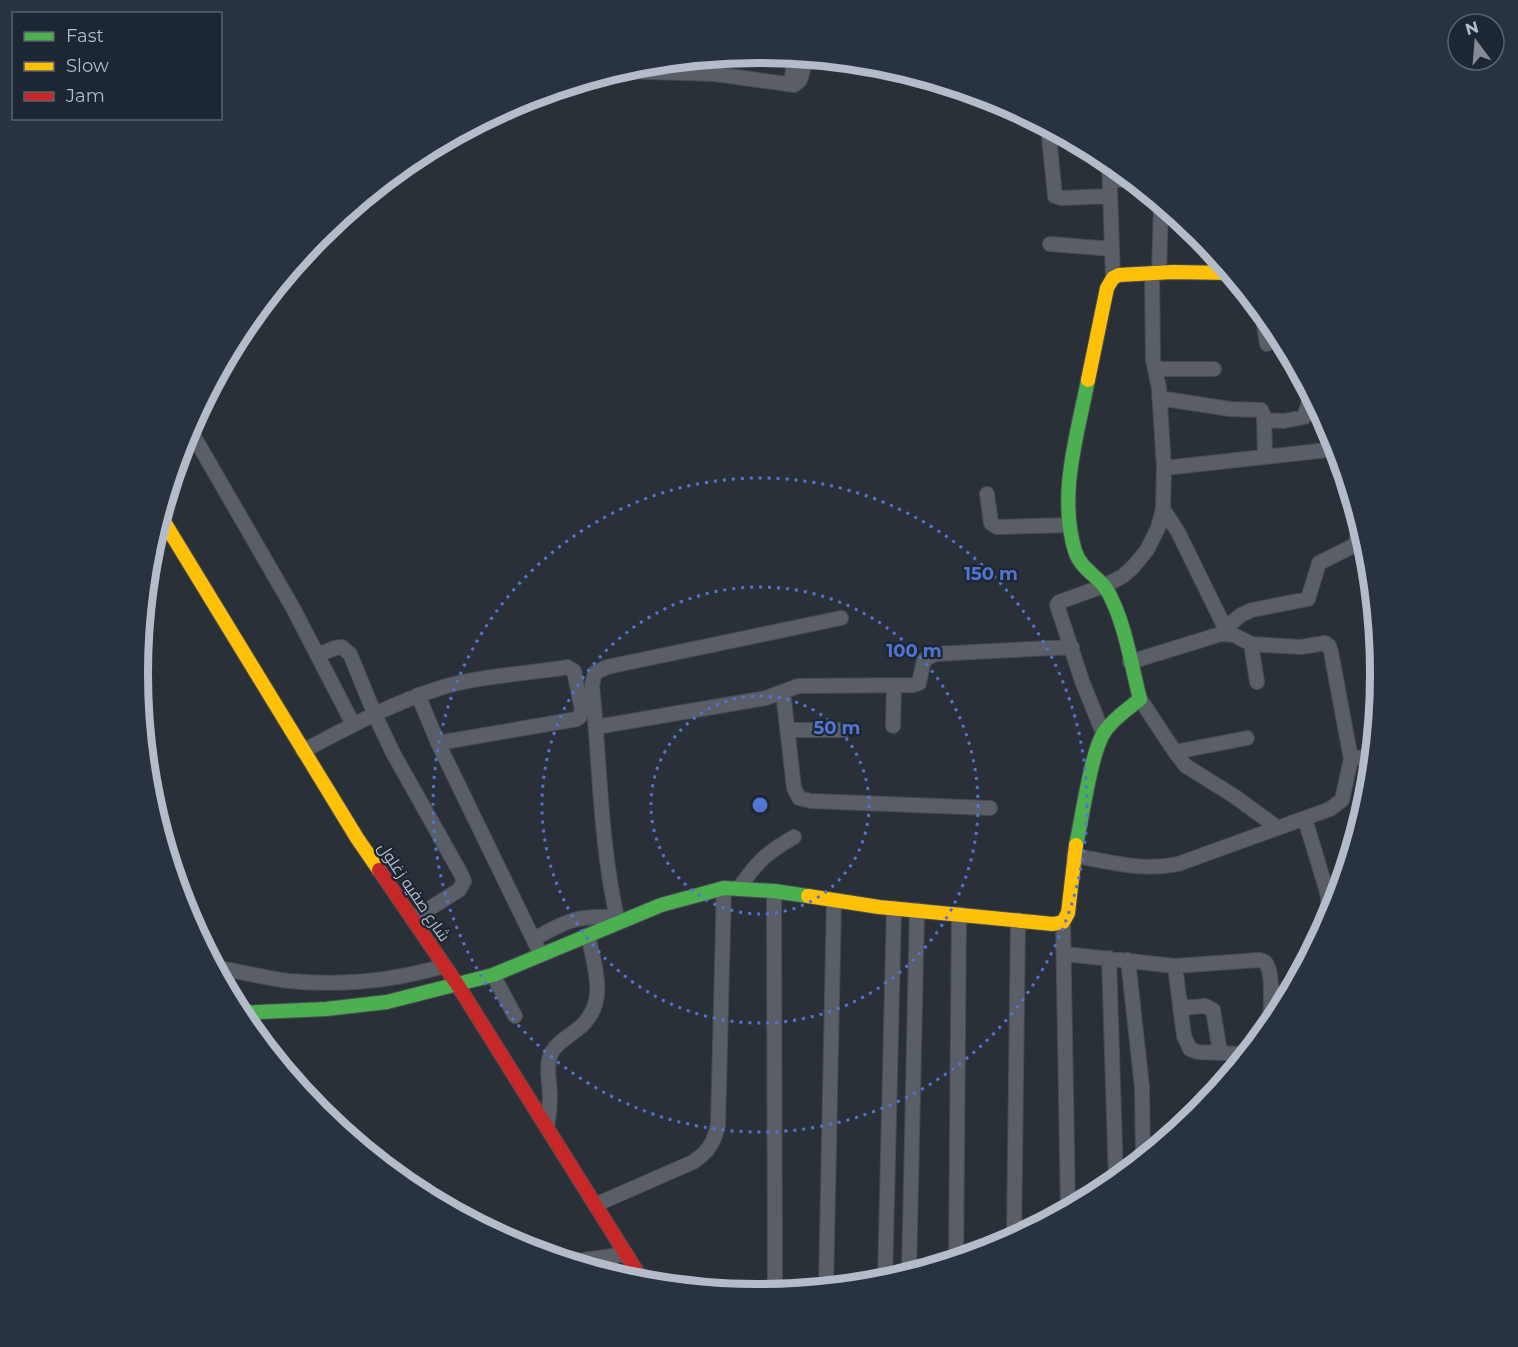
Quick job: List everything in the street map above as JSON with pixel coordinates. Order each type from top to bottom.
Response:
[{"type":"street","points":[[791,84],[794,64]]},
{"type":"street","points":[[656,72],[715,74],[796,84],[800,80],[805,65]]},
{"type":"street","points":[[1049,137],[1055,196],[1062,198],[1110,196]]},
{"type":"street","points":[[1110,174],[1113,278],[1105,296],[1072,461],[1068,497],[1069,525],[1076,554],[1081,564],[1104,586],[1118,615],[1140,699],[1174,752],[1186,766],[1234,796],[1278,828]]},
{"type":"street","points":[[1110,180],[1118,180]]},
{"type":"street","points":[[1103,734],[1082,681],[1057,603],[1104,586],[1123,576],[1147,550],[1158,528],[1163,509],[1164,468],[1159,398],[1153,360],[1160,214]]},
{"type":"street","points":[[1050,244],[1112,249]]},
{"type":"street","points":[[1113,278],[1119,275],[1156,273],[1220,273]]},
{"type":"street","points":[[1265,331],[1267,344]]},
{"type":"street","points":[[1155,369],[1214,369]]},
{"type":"street","points":[[1159,398],[1230,409],[1262,411],[1264,457]]},
{"type":"street","points":[[1264,420],[1284,421],[1304,417],[1308,405]]},
{"type":"street","points":[[195,439],[293,608],[353,724]]},
{"type":"street","points":[[1164,468],[1327,450]]},
{"type":"street","points":[[987,494],[991,523],[997,527],[1069,525]]},
{"type":"street","points":[[1074,856],[1118,862],[1138,868],[1159,868],[1178,864],[1305,819],[1330,809],[1342,800],[1352,759],[1329,646],[1325,643],[1301,647],[1251,644],[1226,631],[1178,532],[1163,509]]},
{"type":"street","name":"شارع صفيه زغلول","points":[[166,526],[357,838],[457,984],[637,1271]]},
{"type":"street","points":[[1130,662],[1226,631],[1241,615],[1252,610],[1308,599],[1319,563],[1355,543]]},
{"type":"street","points":[[618,920],[609,871],[592,679],[595,673],[600,670],[841,618]]},
{"type":"street","points":[[1251,644],[1257,682]]},
{"type":"street","points":[[596,727],[766,698],[798,686],[917,685],[924,660],[935,654],[1072,647]]},
{"type":"street","points":[[318,655],[335,648],[346,650],[393,753],[464,880],[459,890],[413,919]]},
{"type":"street","points":[[303,751],[353,724],[418,695],[462,683],[562,668],[571,669],[576,674],[582,710],[582,714],[577,719],[438,743]]},
{"type":"street","points":[[893,726],[894,685]]},
{"type":"street","points":[[783,692],[794,788],[799,798],[990,808]]},
{"type":"street","points":[[418,695],[438,743],[541,955]]},
{"type":"street","points":[[1068,1200],[1064,922],[1068,913],[1074,856],[1095,756],[1103,734],[1113,721],[1140,699]]},
{"type":"street","points":[[787,730],[844,730]]},
{"type":"street","points":[[1174,752],[1247,738]]},
{"type":"street","points":[[1352,759],[1363,757]]},
{"type":"street","points":[[1305,819],[1328,895]]},
{"type":"street","points":[[739,888],[769,851],[794,837]]},
{"type":"street","points":[[595,1205],[693,1162],[707,1152],[714,1141],[718,1125],[724,888]]},
{"type":"street","points":[[251,1013],[326,1009],[387,1002],[492,975],[618,920],[702,892],[724,888],[774,891],[894,908],[1053,924],[1064,922]]},
{"type":"street","points":[[774,891],[775,1284]]},
{"type":"street","points":[[826,1280],[834,900]]},
{"type":"street","points":[[885,1270],[894,908]]},
{"type":"street","points":[[909,1265],[917,910]]},
{"type":"street","points":[[956,1252],[959,914]]},
{"type":"street","points":[[534,939],[575,918],[597,916],[618,920]]},
{"type":"street","points":[[1014,1228],[1018,920]]},
{"type":"street","points":[[548,1128],[550,1101],[548,1063],[551,1052],[581,1027],[597,1003],[597,976],[588,935]]},
{"type":"street","points":[[1065,954],[1175,966],[1259,960],[1268,966],[1270,1008]]},
{"type":"street","points":[[1109,957],[1117,1168]]},
{"type":"street","points":[[1128,960],[1142,1087],[1143,1148]]},
{"type":"street","points":[[225,970],[287,981],[346,983],[413,975],[444,966]]},
{"type":"street","points":[[1175,966],[1184,1036],[1190,1049],[1236,1053]]},
{"type":"street","points":[[492,975],[515,1016]]},
{"type":"street","points":[[1180,1008],[1205,1006],[1213,1010],[1220,1052]]},
{"type":"street","points":[[588,1259],[626,1254]]},
{"type":"traffic: fast","points":[[1076,845],[1091,769],[1100,740],[1113,722],[1140,699],[1118,613],[1104,586],[1077,557],[1070,530],[1068,509],[1071,466],[1088,380]]},
{"type":"traffic: fast","points":[[251,1013],[326,1009],[387,1002],[493,975],[661,905],[724,888],[808,896]]},
{"type":"traffic: slow","points":[[1088,380],[1107,288],[1113,278],[1119,275],[1173,272],[1219,273]]},
{"type":"traffic: slow","points":[[166,526],[357,838],[379,870]]},
{"type":"traffic: slow","points":[[808,896],[879,907],[1053,924],[1063,922],[1068,913],[1076,845]]},
{"type":"traffic: jam","points":[[379,870],[457,984],[637,1271]]}]
